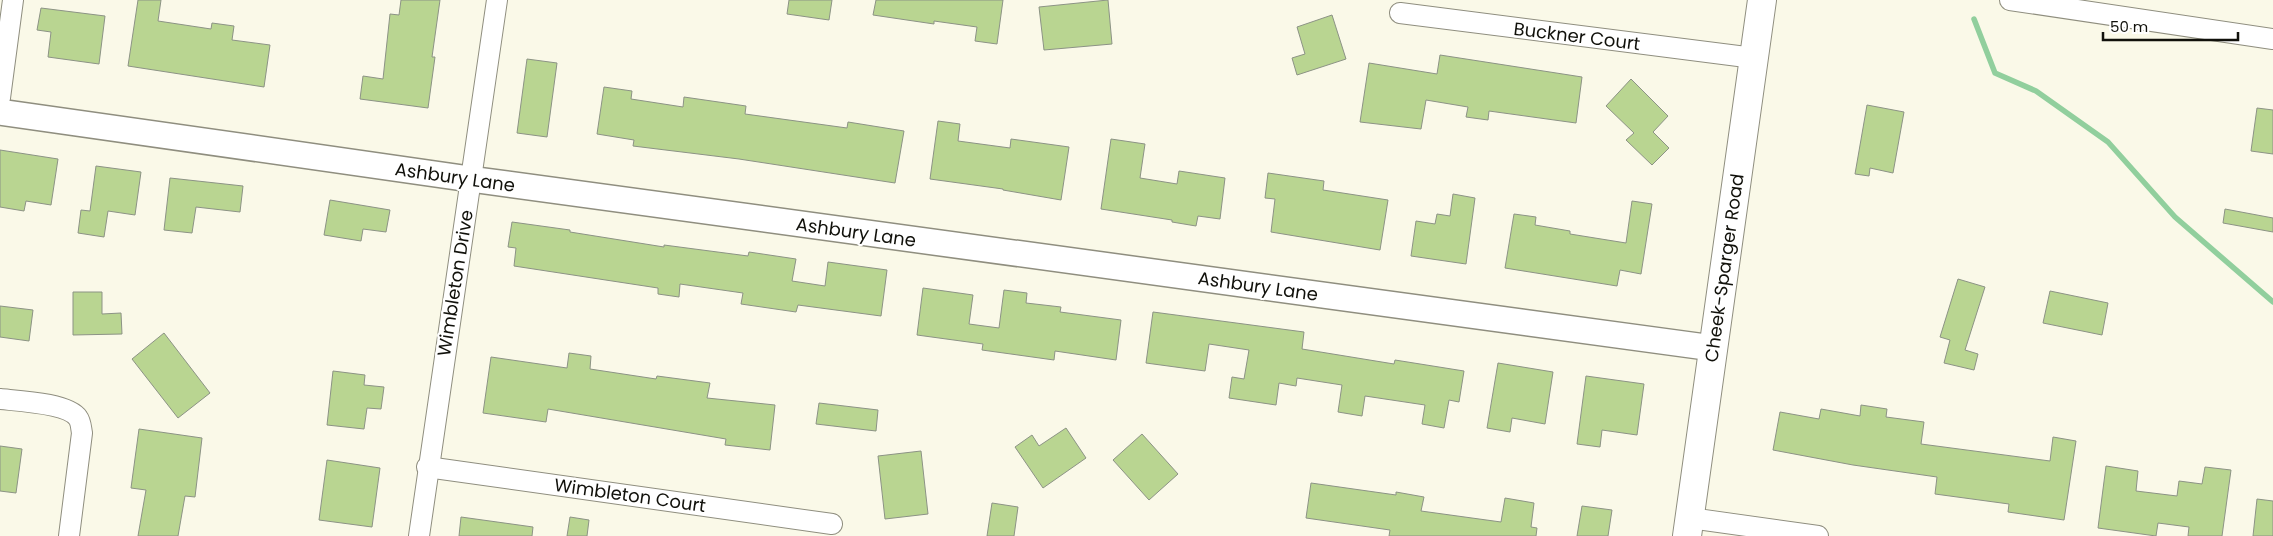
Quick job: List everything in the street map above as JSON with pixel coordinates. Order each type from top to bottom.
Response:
[{"type":"main road","name":"Cheek-Sparger Road","points":[[1689,527],[1762,0]]},
{"type":"street","points":[[0,98],[13,0]]},
{"type":"street","name":"Wimbleton Drive","points":[[419,536],[427,467],[497,0]]},
{"type":"street","points":[[2010,0],[2273,39]]},
{"type":"street","name":"Buckner Court","points":[[1400,13],[1754,58]]},
{"type":"street","name":"Ashbury Lane","points":[[0,112],[470,179],[1713,348]]},
{"type":"street","points":[[0,399],[60,407],[74,413],[80,419],[82,433],[69,536]]},
{"type":"street","name":"Wimbleton Court","points":[[427,467],[832,524]]},
{"type":"street","points":[[1689,527],[1818,536]]},
{"type":"building","points":[[138,0],[161,0],[158,21],[211,29],[212,23],[234,26],[232,40],[270,45],[264,87],[128,66]]},
{"type":"building","points":[[401,0],[440,0],[432,57],[435,57],[428,108],[360,99],[363,76],[383,79],[390,14],[399,15]]},
{"type":"building","points":[[789,0],[832,0],[829,20],[787,14]]},
{"type":"building","points":[[876,0],[1003,0],[997,44],[975,41],[977,27],[934,21],[934,24],[873,15]]},
{"type":"building","points":[[1108,0],[1112,44],[1044,50],[1039,7]]},
{"type":"building","points":[[41,8],[105,16],[99,64],[48,57],[51,32],[37,30]]},
{"type":"building","points":[[1332,15],[1346,59],[1297,75],[1292,58],[1305,54],[1297,27]]},
{"type":"building","points":[[1440,55],[1582,77],[1576,123],[1489,111],[1488,120],[1466,117],[1468,107],[1426,100],[1421,129],[1360,122],[1369,63],[1437,74]]},
{"type":"building","points":[[527,59],[557,63],[547,137],[517,133]]},
{"type":"building","points":[[1631,79],[1668,116],[1653,132],[1669,148],[1652,165],[1626,140],[1634,133],[1606,106]]},
{"type":"building","points":[[604,87],[632,91],[631,99],[683,107],[684,97],[746,106],[745,114],[847,128],[848,122],[904,131],[895,183],[739,159],[633,146],[634,140],[597,134]]},
{"type":"building","points":[[1867,105],[1904,112],[1893,173],[1870,168],[1869,176],[1855,174]]},
{"type":"building","points":[[2257,108],[2273,110],[2273,154],[2251,151]]},
{"type":"building","points":[[938,121],[960,124],[958,141],[1010,148],[1011,139],[1069,147],[1061,200],[1003,189],[930,179]]},
{"type":"building","points":[[1111,139],[1145,144],[1140,178],[1177,184],[1179,171],[1225,178],[1220,219],[1198,216],[1196,226],[1172,222],[1172,220],[1101,209]]},
{"type":"building","points":[[0,150],[58,159],[51,205],[26,201],[24,211],[0,207]]},
{"type":"building","points":[[96,166],[141,172],[135,215],[108,211],[104,237],[78,233],[81,210],[90,211]]},
{"type":"building","points":[[1268,173],[1324,181],[1323,190],[1388,200],[1380,250],[1271,232],[1275,199],[1265,198]]},
{"type":"building","points":[[170,178],[243,186],[240,212],[196,207],[192,233],[164,230]]},
{"type":"building","points":[[1453,194],[1475,198],[1466,264],[1411,256],[1416,221],[1435,224],[1437,214],[1450,216]]},
{"type":"building","points":[[330,200],[390,210],[386,232],[363,229],[361,241],[324,235]]},
{"type":"building","points":[[1632,201],[1652,204],[1641,274],[1620,270],[1617,286],[1505,268],[1514,214],[1536,217],[1535,225],[1570,231],[1570,234],[1626,243]]},
{"type":"building","points":[[2225,209],[2273,218],[2273,232],[2223,223]]},
{"type":"building","points":[[512,222],[570,230],[570,232],[664,247],[664,245],[748,256],[749,252],[796,259],[792,281],[825,286],[828,262],[887,270],[881,316],[798,305],[796,312],[741,304],[743,293],[680,284],[679,297],[658,294],[658,288],[514,266],[516,248],[508,247]]},
{"type":"building","points":[[1958,279],[1985,287],[1965,350],[1978,354],[1974,370],[1944,363],[1950,340],[1940,337]]},
{"type":"building","points":[[923,288],[973,295],[969,324],[999,328],[1004,290],[1027,293],[1026,303],[1061,307],[1060,312],[1121,320],[1116,360],[1055,351],[1054,360],[982,350],[983,344],[917,335]]},
{"type":"building","points":[[2050,291],[2108,303],[2102,335],[2043,323]]},
{"type":"building","points":[[73,292],[102,292],[102,314],[121,313],[122,334],[73,335]]},
{"type":"building","points":[[0,306],[33,310],[29,341],[0,337]]},
{"type":"building","points":[[1153,312],[1304,332],[1302,349],[1394,364],[1395,360],[1464,371],[1459,402],[1449,400],[1444,428],[1422,424],[1425,405],[1365,396],[1362,416],[1338,412],[1342,385],[1297,378],[1296,386],[1279,383],[1276,405],[1229,398],[1232,377],[1244,379],[1249,350],[1209,344],[1205,371],[1146,363]]},
{"type":"building","points":[[164,333],[210,393],[178,418],[132,359]]},
{"type":"building","points":[[569,353],[591,356],[590,369],[656,379],[657,376],[710,383],[707,398],[775,405],[770,450],[725,445],[726,439],[548,409],[546,422],[483,413],[491,357],[567,368]]},
{"type":"building","points":[[1498,363],[1553,372],[1545,424],[1512,418],[1510,432],[1487,428]]},
{"type":"building","points":[[333,371],[365,375],[364,385],[384,387],[381,409],[367,408],[364,429],[327,425]]},
{"type":"building","points":[[1586,376],[1644,384],[1637,435],[1602,430],[1600,447],[1577,444]]},
{"type":"building","points":[[819,403],[878,410],[876,431],[816,424]]},
{"type":"building","points":[[1861,405],[1887,409],[1886,417],[1924,422],[1921,444],[2050,461],[2053,437],[2076,441],[2064,520],[2008,512],[2009,504],[1935,494],[1937,477],[1853,465],[1773,450],[1780,412],[1819,419],[1821,409],[1860,416]]},
{"type":"building","points":[[1066,428],[1086,458],[1043,488],[1015,447],[1032,435],[1039,446]]},
{"type":"building","points":[[139,429],[202,438],[195,497],[185,496],[178,536],[138,536],[146,490],[131,488]]},
{"type":"building","points":[[1142,434],[1178,474],[1149,500],[1113,460]]},
{"type":"building","points":[[0,446],[22,449],[16,493],[0,491]]},
{"type":"building","points":[[921,451],[928,514],[885,519],[878,456]]},
{"type":"building","points":[[327,460],[380,468],[372,527],[319,520]]},
{"type":"building","points":[[2106,466],[2138,471],[2136,491],[2177,496],[2179,481],[2202,484],[2205,467],[2231,470],[2222,536],[2188,536],[2189,527],[2158,523],[2156,536],[2098,528]]},
{"type":"building","points":[[1311,483],[1396,495],[1396,492],[1424,497],[1421,511],[1501,522],[1505,498],[1534,503],[1531,527],[1537,528],[1536,536],[1389,536],[1390,530],[1306,518]]},
{"type":"building","points":[[2257,499],[2273,501],[2273,536],[2253,536]]},
{"type":"building","points":[[992,503],[1018,507],[1014,536],[987,536]]},
{"type":"building","points":[[1582,506],[1612,510],[1608,536],[1577,536]]},
{"type":"building","points":[[461,517],[533,527],[532,536],[459,536]]},
{"type":"building","points":[[570,517],[589,520],[587,536],[567,536]]},
{"type":"waterway","points":[[1974,19],[1995,73],[2036,91],[2108,142],[2175,217],[2273,302]]}]
